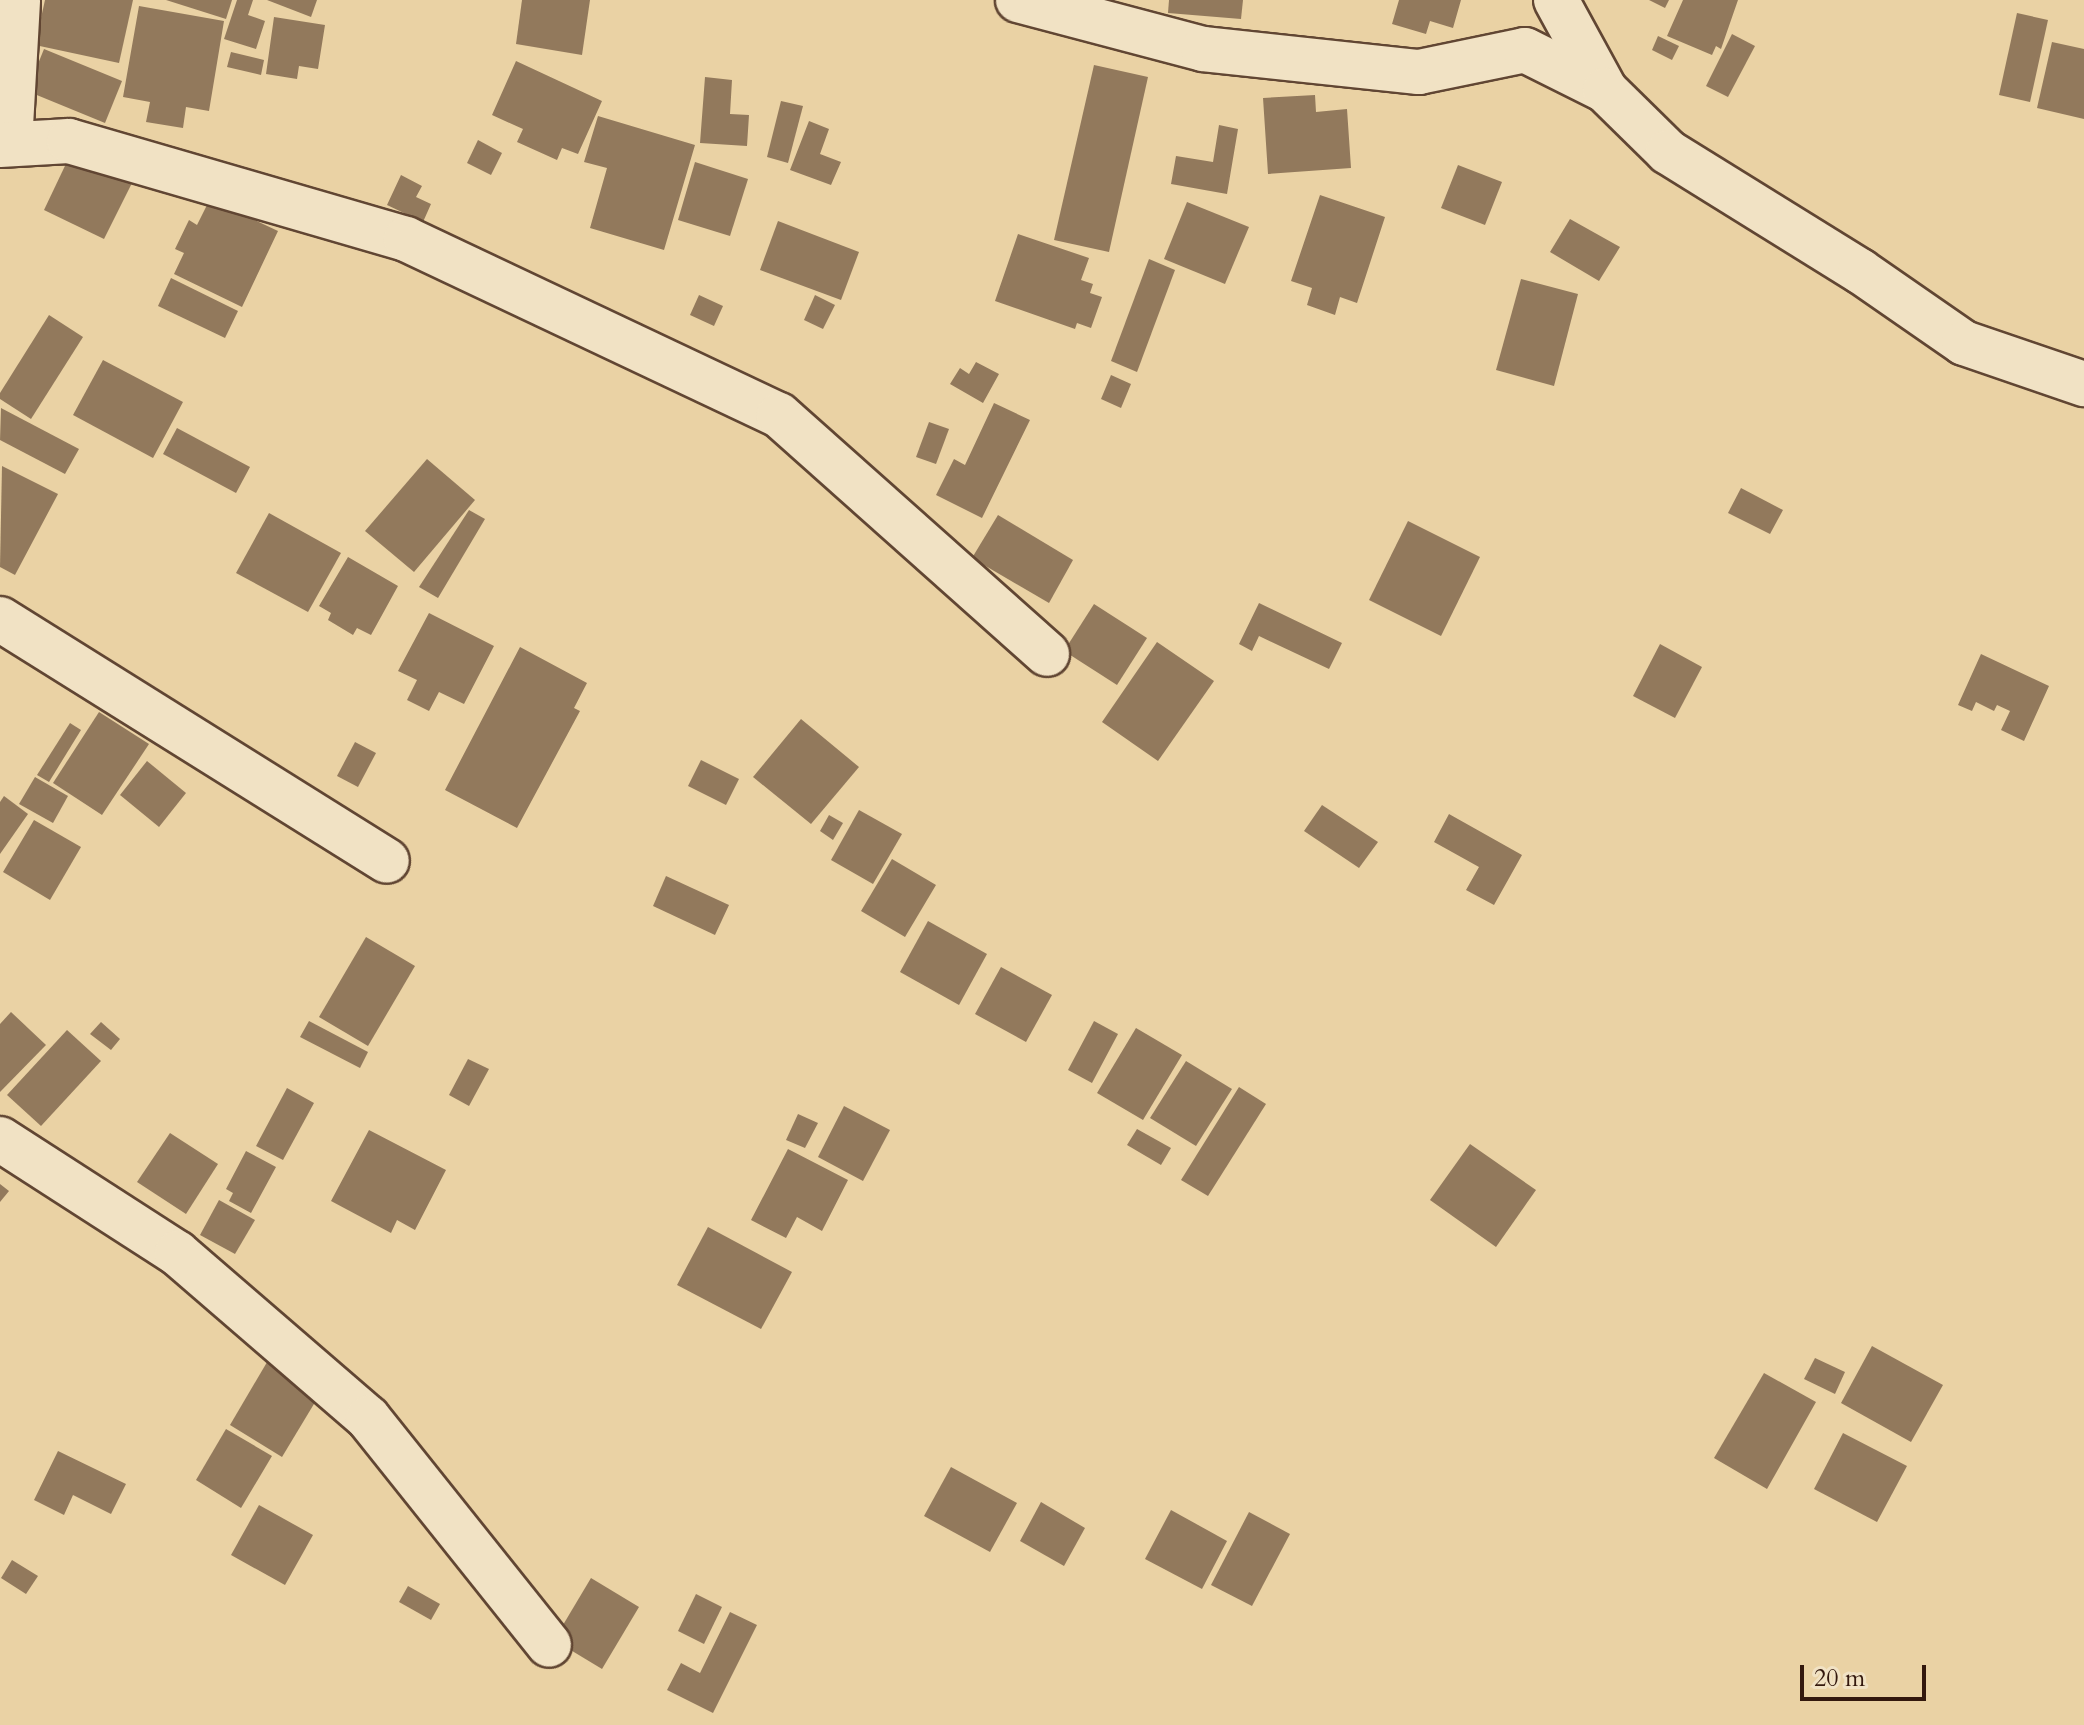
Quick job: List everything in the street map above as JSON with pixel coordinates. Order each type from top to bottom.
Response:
[{"type":"street","points":[[18,0],[5,144],[69,141],[406,239],[779,415],[1047,654]]},
{"type":"street","points":[[1018,0],[1203,49],[1419,72],[1525,50],[1605,90]]},
{"type":"street","points":[[1556,0],[1605,90],[1668,152],[1860,271],[1964,343],[2084,384]]},
{"type":"street","points":[[0,619],[387,861]]},
{"type":"street","points":[[0,1139],[177,1253],[368,1418],[549,1645]]},
{"type":"building","points":[[45,0],[133,0],[119,63],[35,45]]},
{"type":"building","points":[[166,0],[232,0],[226,19]]},
{"type":"building","points":[[237,0],[253,0],[248,15],[265,21],[256,49],[224,39]]},
{"type":"building","points":[[267,0],[317,0],[311,17]]},
{"type":"building","points":[[522,0],[590,0],[582,55],[516,44]]},
{"type":"building","points":[[1169,0],[1243,0],[1241,19],[1168,13]]},
{"type":"building","points":[[1399,0],[1461,0],[1453,28],[1430,21],[1426,34],[1392,24]]},
{"type":"building","points":[[1649,0],[1669,0],[1665,8]]},
{"type":"building","points":[[1683,0],[1738,0],[1721,49],[1716,46],[1712,55],[1667,36]]},
{"type":"building","points":[[139,6],[224,21],[209,111],[186,107],[183,128],[146,122],[150,102],[123,97]]},
{"type":"building","points":[[2017,13],[2048,20],[2030,102],[1999,95]]},
{"type":"building","points":[[274,17],[325,25],[318,69],[299,66],[297,79],[266,74]]},
{"type":"building","points":[[1732,34],[1755,46],[1728,97],[1706,86]]},
{"type":"building","points":[[1658,36],[1679,46],[1672,60],[1652,50]]},
{"type":"building","points":[[2052,42],[2084,49],[2084,119],[2037,108]]},
{"type":"building","points":[[44,49],[122,81],[105,123],[27,91]]},
{"type":"building","points":[[231,52],[264,60],[261,75],[227,67]]},
{"type":"building","points":[[516,61],[602,101],[578,154],[562,148],[557,160],[517,142],[523,129],[492,115]]},
{"type":"building","points":[[1094,65],[1148,77],[1109,252],[1054,240]]},
{"type":"building","points":[[705,77],[732,80],[730,114],[749,115],[747,146],[700,143]]},
{"type":"building","points":[[1315,95],[1316,112],[1347,109],[1351,168],[1268,174],[1263,98]]},
{"type":"building","points":[[781,101],[803,106],[788,163],[767,157]]},
{"type":"building","points":[[598,116],[695,145],[664,250],[590,228],[607,168],[584,162]]},
{"type":"building","points":[[809,121],[829,129],[820,154],[841,162],[831,185],[790,170]]},
{"type":"building","points":[[1219,125],[1238,129],[1227,194],[1171,184],[1176,156],[1213,162]]},
{"type":"building","points":[[478,140],[502,153],[491,175],[467,163]]},
{"type":"building","points":[[73,149],[134,179],[104,239],[44,210]]},
{"type":"building","points":[[695,162],[748,179],[730,236],[678,220]]},
{"type":"building","points":[[1458,165],[1502,182],[1485,225],[1441,208]]},
{"type":"building","points":[[401,175],[422,186],[416,197],[431,204],[423,222],[387,205]]},
{"type":"building","points":[[1320,195],[1385,217],[1357,303],[1340,297],[1335,315],[1307,305],[1312,288],[1291,281]]},
{"type":"building","points":[[210,199],[278,231],[242,307],[174,274],[184,253],[175,249],[189,220],[197,225]]},
{"type":"building","points":[[1187,202],[1249,227],[1225,284],[1164,259]]},
{"type":"building","points":[[1570,219],[1620,247],[1599,281],[1550,252]]},
{"type":"building","points":[[778,221],[859,252],[841,300],[760,270]]},
{"type":"building","points":[[1018,234],[1089,258],[1081,280],[1093,284],[1090,293],[1102,297],[1091,328],[1077,323],[1075,329],[995,301]]},
{"type":"building","points":[[1149,259],[1175,270],[1137,372],[1111,361]]},
{"type":"building","points":[[171,278],[238,311],[225,338],[158,306]]},
{"type":"building","points":[[1521,279],[1578,294],[1554,386],[1496,370]]},
{"type":"building","points":[[699,295],[723,306],[714,326],[690,315]]},
{"type":"building","points":[[815,295],[835,305],[823,329],[804,320]]},
{"type":"building","points":[[49,315],[83,337],[31,419],[0,399],[0,393]]},
{"type":"building","points":[[103,360],[183,402],[153,458],[73,415]]},
{"type":"building","points":[[976,362],[999,374],[983,403],[950,384],[960,368],[969,374]]},
{"type":"building","points":[[1111,375],[1131,384],[1121,408],[1101,399]]},
{"type":"building","points":[[994,403],[1030,420],[982,518],[936,495],[954,459],[965,465]]},
{"type":"building","points":[[1,408],[79,449],[65,474],[0,440]]},
{"type":"building","points":[[929,422],[949,429],[936,464],[916,457]]},
{"type":"building","points":[[177,428],[250,467],[236,493],[163,454]]},
{"type":"building","points":[[427,459],[475,500],[414,572],[365,531]]},
{"type":"building","points":[[2,466],[58,494],[15,575],[0,567]]},
{"type":"building","points":[[1741,488],[1783,510],[1770,534],[1728,513]]},
{"type":"building","points":[[469,510],[485,519],[438,598],[419,587]]},
{"type":"building","points":[[269,513],[341,553],[308,612],[236,573]]},
{"type":"building","points":[[998,515],[1073,560],[1049,603],[972,558]]},
{"type":"building","points":[[1408,521],[1480,557],[1441,636],[1369,600]]},
{"type":"building","points":[[348,557],[398,586],[371,635],[357,628],[353,635],[328,620],[331,613],[319,606]]},
{"type":"building","points":[[1259,603],[1342,643],[1329,669],[1259,636],[1252,651],[1239,644]]},
{"type":"building","points":[[1094,604],[1147,638],[1117,685],[1064,651]]},
{"type":"building","points":[[429,613],[494,646],[464,704],[439,692],[429,711],[407,700],[417,680],[398,671]]},
{"type":"building","points":[[1157,642],[1214,681],[1158,761],[1102,722]]},
{"type":"building","points":[[1660,644],[1702,667],[1675,718],[1633,696]]},
{"type":"building","points":[[520,647],[587,683],[574,708],[580,711],[517,828],[445,790]]},
{"type":"building","points":[[1981,654],[2049,686],[2024,741],[2001,730],[2010,711],[1997,705],[1994,711],[1976,702],[1972,711],[1958,705]]},
{"type":"building","points":[[99,712],[149,744],[102,815],[53,783]]},
{"type":"building","points":[[801,719],[859,767],[811,824],[753,777]]},
{"type":"building","points":[[70,723],[81,730],[49,782],[37,775]]},
{"type":"building","points":[[355,742],[376,753],[358,787],[337,776]]},
{"type":"building","points":[[701,760],[739,779],[726,805],[688,786]]},
{"type":"building","points":[[147,761],[186,793],[159,827],[120,795]]},
{"type":"building","points":[[35,777],[68,796],[53,823],[19,804]]},
{"type":"building","points":[[4,796],[28,814],[0,854],[0,802]]},
{"type":"building","points":[[1322,805],[1378,842],[1359,868],[1304,831]]},
{"type":"building","points":[[859,810],[902,834],[873,884],[831,860]]},
{"type":"building","points":[[1449,814],[1522,855],[1494,905],[1466,890],[1479,867],[1434,842]]},
{"type":"building","points":[[829,815],[843,823],[833,840],[820,831]]},
{"type":"building","points":[[34,820],[81,847],[50,900],[3,872]]},
{"type":"building","points":[[892,859],[936,885],[905,937],[861,911]]},
{"type":"building","points":[[666,876],[729,905],[715,935],[653,906]]},
{"type":"building","points":[[928,921],[987,954],[959,1005],[900,972]]},
{"type":"building","points":[[366,937],[415,966],[368,1046],[319,1017]]},
{"type":"building","points":[[1001,967],[1052,995],[1026,1042],[975,1014]]},
{"type":"building","points":[[11,1012],[46,1045],[0,1092],[0,1024]]},
{"type":"building","points":[[309,1021],[368,1052],[360,1068],[300,1037]]},
{"type":"building","points":[[1094,1021],[1118,1034],[1092,1083],[1068,1070]]},
{"type":"building","points":[[101,1022],[120,1039],[111,1050],[90,1034]]},
{"type":"building","points":[[1136,1028],[1182,1055],[1143,1120],[1097,1093]]},
{"type":"building","points":[[67,1030],[101,1061],[41,1126],[7,1095]]},
{"type":"building","points":[[468,1059],[489,1069],[469,1106],[449,1095]]},
{"type":"building","points":[[1186,1061],[1232,1089],[1196,1146],[1150,1118]]},
{"type":"building","points":[[1239,1087],[1266,1104],[1208,1196],[1181,1180]]},
{"type":"building","points":[[287,1088],[314,1103],[283,1160],[256,1146]]},
{"type":"building","points":[[844,1106],[890,1130],[863,1181],[818,1157]]},
{"type":"building","points":[[798,1114],[818,1123],[805,1148],[786,1140]]},
{"type":"building","points":[[1137,1129],[1171,1148],[1161,1165],[1127,1145]]},
{"type":"building","points":[[369,1130],[446,1170],[415,1230],[397,1220],[391,1233],[331,1201]]},
{"type":"building","points":[[170,1133],[218,1164],[186,1214],[137,1182]]},
{"type":"building","points":[[1470,1144],[1536,1190],[1496,1247],[1430,1200]]},
{"type":"building","points":[[788,1149],[848,1180],[822,1231],[797,1217],[786,1238],[751,1220]]},
{"type":"building","points":[[246,1151],[276,1167],[251,1213],[229,1201],[233,1193],[226,1189]]},
{"type":"building","points":[[0,1184],[9,1191],[0,1202]]},
{"type":"building","points":[[219,1200],[255,1220],[235,1254],[200,1235]]},
{"type":"building","points":[[708,1227],[792,1272],[761,1329],[677,1285]]},
{"type":"building","points":[[1872,1346],[1943,1385],[1911,1442],[1841,1403]]},
{"type":"building","points":[[273,1352],[326,1384],[282,1457],[230,1425]]},
{"type":"building","points":[[1815,1358],[1845,1372],[1835,1394],[1804,1379]]},
{"type":"building","points":[[1764,1373],[1816,1402],[1767,1489],[1714,1458]]},
{"type":"building","points":[[226,1429],[272,1456],[241,1508],[196,1480]]},
{"type":"building","points":[[1843,1433],[1907,1466],[1877,1522],[1814,1489]]},
{"type":"building","points":[[58,1451],[126,1484],[111,1514],[73,1495],[64,1515],[34,1500]]},
{"type":"building","points":[[951,1467],[1017,1503],[990,1552],[924,1516]]},
{"type":"building","points":[[1041,1502],[1085,1528],[1064,1566],[1020,1541]]},
{"type":"building","points":[[259,1505],[313,1535],[285,1585],[231,1555]]},
{"type":"building","points":[[1171,1510],[1227,1541],[1202,1589],[1145,1559]]},
{"type":"building","points":[[1249,1512],[1290,1534],[1252,1606],[1211,1585]]},
{"type":"building","points":[[12,1560],[38,1576],[26,1594],[1,1578]]},
{"type":"building","points":[[591,1578],[639,1607],[602,1669],[554,1640]]},
{"type":"building","points":[[408,1586],[440,1604],[431,1620],[399,1602]]},
{"type":"building","points":[[696,1594],[722,1607],[704,1644],[678,1631]]},
{"type":"building","points":[[730,1612],[757,1625],[713,1713],[667,1690],[681,1663],[700,1673]]}]
